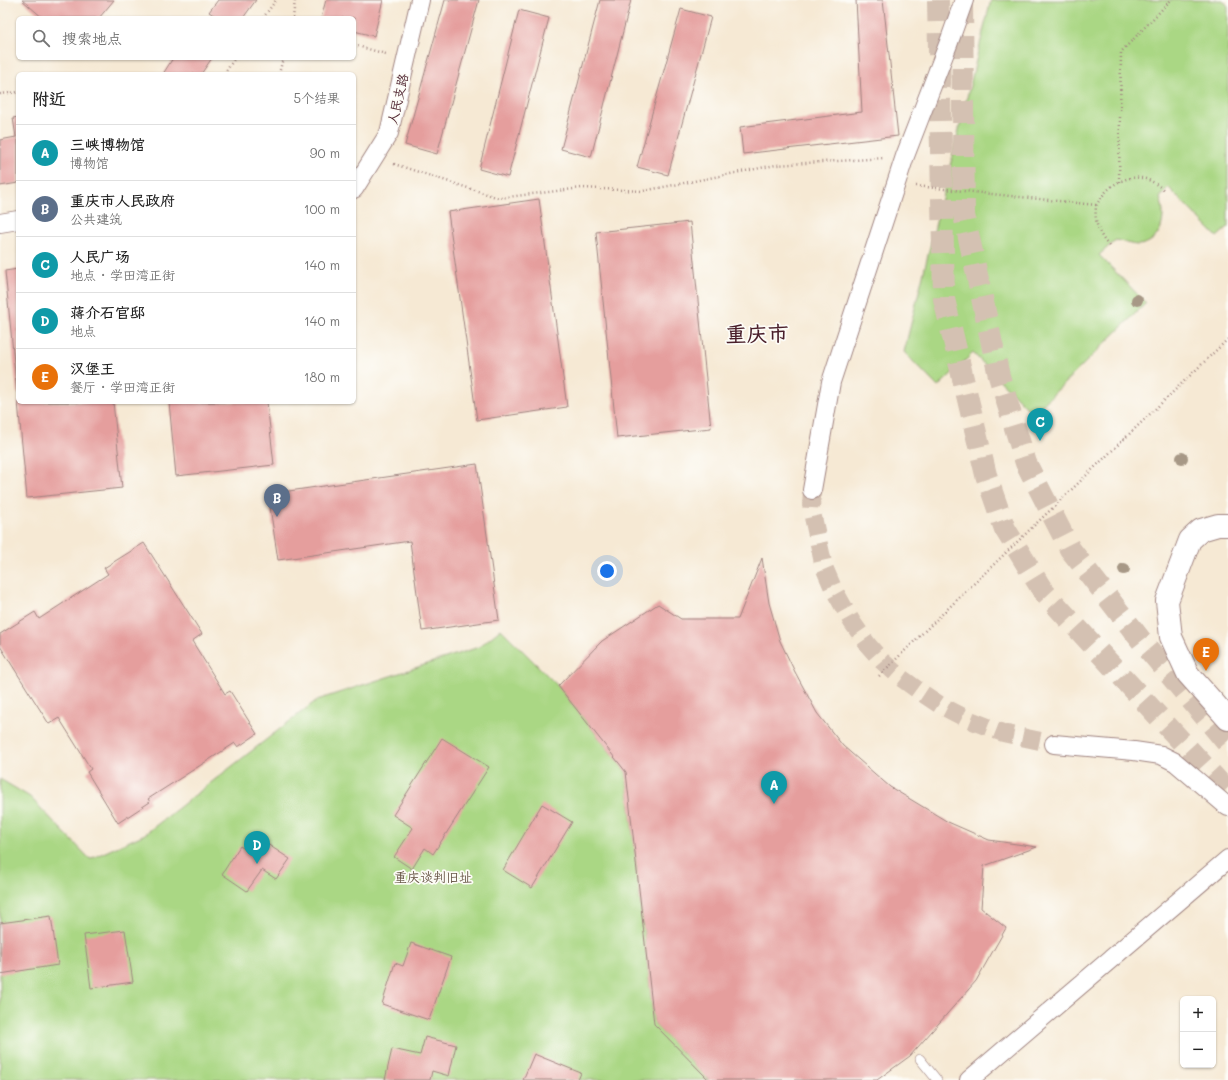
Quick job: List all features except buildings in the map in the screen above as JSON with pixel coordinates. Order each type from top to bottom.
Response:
[{"type":"street","name":"人民支路","points":[[356,186],[389,133],[420,0]]},
{"type":"street","points":[[812,490],[831,382],[905,156],[964,0]]},
{"type":"street","points":[[0,223],[16,220]]},
{"type":"street","points":[[1228,525],[1218,525],[1201,530],[1190,540],[1167,601],[1171,637],[1188,674],[1228,719]]},
{"type":"street","points":[[1054,744],[1134,751],[1161,755],[1175,762],[1228,808]]},
{"type":"street","points":[[969,1080],[1228,859]]},
{"type":"lane","points":[[920,1059],[937,1080]]},
{"type":"path","points":[[266,16],[276,0]]},
{"type":"path","points":[[293,16],[295,0]]},
{"type":"path","points":[[1120,182],[1121,52],[1171,0]]},
{"type":"path","points":[[356,46],[406,59]]},
{"type":"path","points":[[226,72],[234,60]]},
{"type":"path","points":[[280,72],[282,60]]},
{"type":"path","points":[[0,94],[16,92]]},
{"type":"path","points":[[374,158],[499,198],[582,188],[643,191],[776,165],[905,156]]},
{"type":"path","points":[[1109,246],[1102,239],[1096,220],[1096,205],[1104,193],[1113,185],[1123,180],[1134,178],[1146,179],[1165,191]]},
{"type":"path","points":[[896,184],[1096,205]]},
{"type":"path","points":[[879,676],[1228,339]]},
{"type":"green space","points":[[991,0],[1223,0],[1228,6],[1228,227],[1217,237],[1168,187],[1160,198],[1163,218],[1162,225],[1156,237],[1141,245],[1134,245],[1116,240],[1099,255],[1146,303],[1033,414],[973,353],[938,387],[904,352]]},
{"type":"green space","name":"重庆谈判旧址","points":[[501,629],[558,686],[626,772],[654,1024],[709,1080],[0,1080],[0,779],[30,797],[90,859],[145,834],[317,700],[479,647]]},
{"type":"tunnel","points":[[938,0],[944,299],[986,475],[1005,529],[1043,591],[1228,792]]},
{"type":"tunnel","points":[[962,2],[964,215],[999,376],[1026,463],[1070,549],[1144,644],[1228,744]]},
{"type":"tunnel","points":[[812,490],[811,508],[824,567],[833,588],[852,622],[868,645],[882,661],[919,691],[940,705],[965,718],[1003,733],[1054,744]]},
{"type":"place","name":"人民广场","points":[[1040,441]]},
{"type":"place","name":"重庆市人民政府","points":[[277,517]]},
{"type":"place","name":"汉堡王","points":[[1206,671]]},
{"type":"place","name":"三峡博物馆","points":[[774,804]]},
{"type":"place","name":"蒋介石官邸","points":[[257,864]]},
{"type":"district","name":"重庆市","points":[[757,332]]}]
